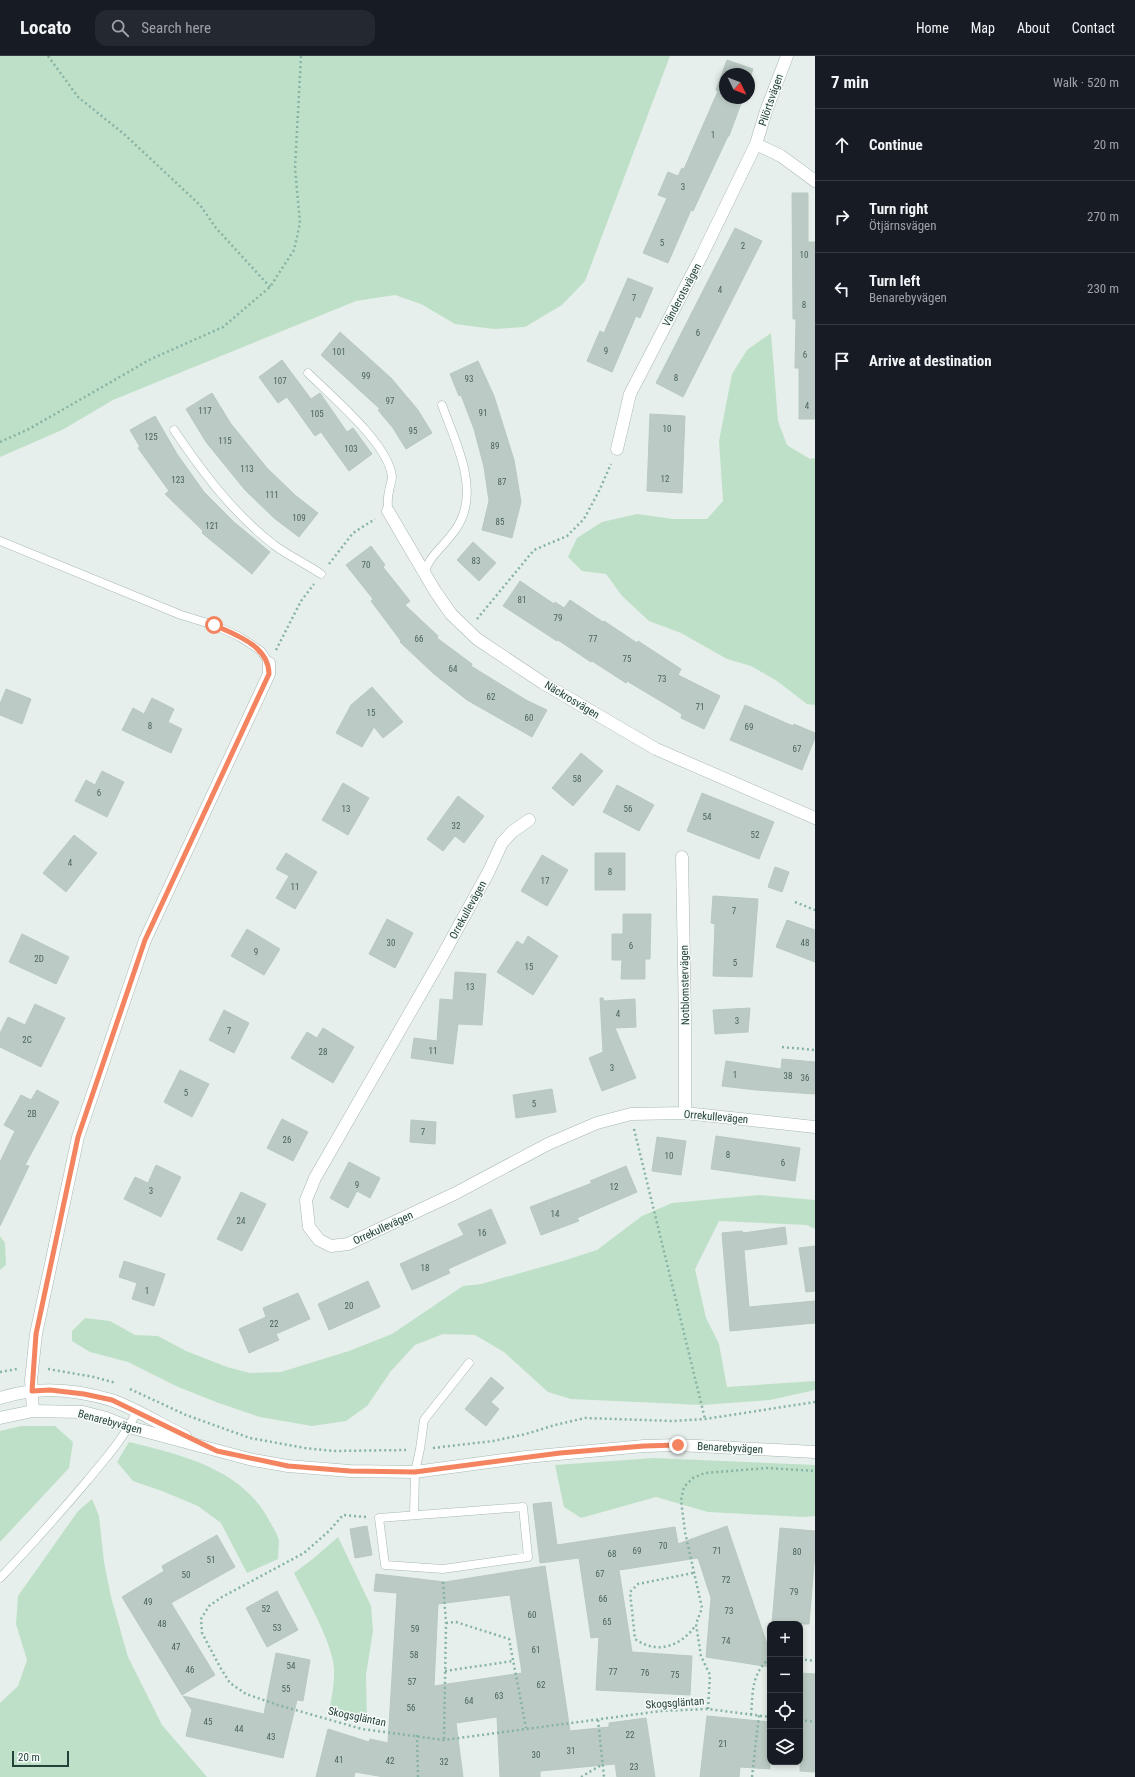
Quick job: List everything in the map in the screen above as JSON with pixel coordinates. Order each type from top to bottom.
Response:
[{"type":"street","name":"Pilörtsvägen","points":[[756,144],[766,111],[787,56]]},
{"type":"street","points":[[756,144],[781,156],[815,180]]},
{"type":"street","name":"Vänderotsvägen","points":[[617,449],[630,394],[701,257],[756,144]]},
{"type":"street","name":"Näckrosvägen","points":[[388,510],[424,572],[451,614],[477,639],[536,679],[656,749],[815,818]]},
{"type":"street","points":[[33,1411],[32,1369],[36,1334],[78,1137],[145,940],[269,674],[269,663]]},
{"type":"street","name":"Orrekullevägen","points":[[529,820],[512,832],[502,843],[488,873],[432,976],[315,1178],[306,1200],[309,1227],[319,1240],[331,1246],[348,1244],[435,1203],[548,1144],[597,1122],[631,1114],[685,1113],[815,1127]]},
{"type":"street","name":"Notblomstervägen","points":[[682,857],[686,1020],[685,1113]]},
{"type":"street","name":"Benarebyvägen","points":[[0,1398],[32,1391],[50,1390],[84,1394],[112,1400],[217,1451]]},
{"type":"street","name":"Benarebyvägen","points":[[0,1418],[33,1411],[82,1412],[106,1418],[129,1427],[217,1451],[288,1466],[350,1471],[415,1472],[533,1456],[644,1446],[678,1445],[815,1452]]},
{"type":"lane","points":[[308,373],[361,426],[379,447],[389,465],[392,478],[388,493],[388,510]]},
{"type":"lane","points":[[424,572],[434,555],[452,536],[462,520],[466,503],[466,486],[461,461],[442,405]]},
{"type":"lane","points":[[174,430],[206,476],[225,500],[275,546],[321,574]]},
{"type":"lane","points":[[0,541],[182,615],[214,625],[240,637],[261,651],[269,663]]},
{"type":"lane","points":[[414,1515],[415,1472],[424,1420],[469,1363]]},
{"type":"lane","points":[[0,1578],[57,1517],[129,1427],[137,1411]]},
{"type":"lane","points":[[523,1507],[528,1557],[443,1569],[385,1565],[379,1518],[414,1515],[523,1507]]},
{"type":"path","points":[[48,56],[78,97],[124,134],[200,205],[216,228],[270,287]]},
{"type":"path","points":[[0,442],[29,430],[151,359],[223,327],[270,287],[294,250],[300,224],[295,168],[301,56]]},
{"type":"path","points":[[468,630],[534,550],[567,536],[584,519],[599,491],[617,449]]},
{"type":"path","points":[[795,902],[815,910]]},
{"type":"path","points":[[782,1047],[815,1050]]},
{"type":"path","points":[[633,1123],[705,1420]]},
{"type":"path","points":[[0,1372],[32,1369],[74,1373],[118,1384]]},
{"type":"path","points":[[124,1386],[186,1415],[250,1438],[305,1448],[334,1451],[420,1449],[493,1441],[585,1418],[674,1421],[705,1420],[815,1402]]},
{"type":"path","points":[[693,1573],[638,1584],[630,1592],[635,1639],[645,1646],[662,1647],[675,1644],[688,1637],[696,1624],[702,1608],[693,1573],[681,1500],[684,1487],[693,1478],[705,1473],[759,1469],[815,1471]]},
{"type":"path","name":"Skogsgläntan","points":[[379,1518],[343,1514],[329,1531],[304,1553],[222,1597],[209,1606],[201,1619],[202,1633],[230,1683],[246,1694],[278,1705],[362,1729],[417,1735],[444,1740],[661,1711],[708,1709],[767,1716]]},
{"type":"path","points":[[443,1569],[446,1623],[444,1740]]},
{"type":"path","points":[[446,1623],[456,1622],[509,1639],[526,1728]]},
{"type":"path","points":[[696,1624],[701,1656],[710,1675],[708,1709]]},
{"type":"path","points":[[803,1659],[815,1660]]},
{"type":"path","points":[[446,1671],[513,1661]]},
{"type":"path","points":[[751,1714],[755,1678],[761,1666],[767,1661]]},
{"type":"path","points":[[752,1777],[759,1715]]},
{"type":"path","points":[[598,1720],[604,1777]]},
{"type":"path","points":[[803,1720],[815,1722]]},
{"type":"path","points":[[417,1735],[418,1777]]},
{"type":"path","points":[[581,1777],[603,1764]]},
{"type":"green space","points":[[0,56],[670,56],[585,281],[562,305],[525,327],[494,329],[455,324],[421,304],[395,295],[356,301],[113,400],[62,430],[0,457]]},
{"type":"green space","points":[[771,333],[778,421],[787,445],[810,459],[815,458],[815,705],[807,704],[777,681],[751,666],[727,659],[681,633],[649,621],[622,596],[606,574],[582,571],[568,557],[577,538],[602,522],[637,514],[673,519],[707,519],[723,501],[719,441],[732,374],[747,350]]},
{"type":"green space","points":[[759,1195],[815,1200],[815,1229],[807,1225],[719,1221],[695,1269],[706,1318],[719,1344],[727,1387],[815,1381],[815,1390],[770,1400],[702,1405],[571,1399],[548,1392],[504,1352],[475,1335],[443,1334],[415,1345],[391,1371],[367,1406],[346,1421],[312,1426],[260,1417],[216,1402],[176,1386],[128,1362],[90,1352],[72,1341],[72,1331],[85,1318],[110,1321],[135,1335],[158,1336],[186,1351],[227,1367],[250,1373],[281,1372],[349,1351],[392,1334],[463,1286],[481,1284],[597,1250],[642,1216],[672,1203]]},
{"type":"green space","points":[[0,1236],[5,1243],[6,1265],[0,1270]]},
{"type":"green space","points":[[21,1426],[55,1426],[73,1442],[69,1468],[0,1542],[0,1431]]},
{"type":"green space","points":[[129,1442],[190,1459],[227,1477],[244,1489],[258,1504],[277,1534],[279,1541],[278,1559],[247,1573],[221,1523],[198,1506],[133,1481],[117,1462]]},
{"type":"green space","points":[[654,1458],[815,1465],[815,1516],[804,1517],[708,1512],[656,1497],[581,1518],[564,1507],[555,1465]]},
{"type":"green space","points":[[92,1499],[99,1516],[104,1562],[111,1597],[128,1657],[162,1725],[207,1777],[0,1777],[0,1703],[18,1686],[27,1660],[16,1624],[18,1596],[78,1511]]},
{"type":"green space","points":[[338,1537],[371,1606],[373,1631],[366,1675],[367,1721],[329,1711],[334,1680],[333,1661],[326,1639],[294,1573]]},
{"type":"building","points":[[727,60],[750,68],[724,68]]},
{"type":"building","points":[[719,82],[719,104],[741,104],[729,136],[693,211],[691,210],[668,263],[643,253],[667,198],[658,195],[668,172],[678,176],[682,168],[684,169],[718,91],[716,90]]},
{"type":"building","points":[[792,193],[808,193],[808,242],[815,242],[815,419],[799,419],[799,368],[795,368],[796,319],[793,319]]},
{"type":"building","points":[[735,228],[762,241],[683,397],[656,383]]},
{"type":"building","points":[[628,278],[653,288],[640,318],[636,316],[612,372],[587,361],[600,331],[604,333]]},
{"type":"building","points":[[340,332],[391,378],[418,410],[432,433],[406,449],[393,428],[378,410],[380,409],[321,355]]},
{"type":"building","points":[[282,360],[311,399],[320,393],[347,432],[353,428],[372,454],[349,471],[321,432],[315,436],[287,397],[278,403],[259,377]]},
{"type":"building","points":[[478,361],[494,396],[514,460],[521,502],[512,538],[482,530],[489,501],[484,467],[474,429],[461,395],[459,396],[450,374]]},
{"type":"building","points":[[212,393],[231,424],[267,468],[295,495],[318,513],[299,537],[274,518],[245,490],[206,442],[186,409]]},
{"type":"building","points":[[650,414],[685,416],[682,493],[647,491]]},
{"type":"building","points":[[155,416],[177,454],[204,492],[234,522],[270,552],[252,574],[202,533],[203,531],[165,494],[169,491],[138,448],[140,447],[130,430]]},
{"type":"building","points":[[473,542],[496,563],[479,581],[457,560]]},
{"type":"building","points":[[371,546],[385,565],[383,567],[410,601],[405,605],[438,636],[437,638],[472,664],[471,666],[526,700],[547,710],[532,737],[467,700],[434,674],[400,642],[401,641],[371,601],[373,599],[346,565]]},
{"type":"building","points":[[520,581],[554,604],[555,602],[564,608],[570,600],[603,622],[604,621],[637,643],[638,641],[681,669],[678,675],[720,696],[704,729],[681,718],[682,714],[627,681],[626,683],[592,661],[591,662],[503,606]]},
{"type":"building","points":[[372,687],[403,722],[383,738],[374,727],[362,747],[336,733],[351,705]]},
{"type":"building","points":[[6,689],[31,699],[22,724],[0,715],[0,704]]},
{"type":"building","points":[[152,698],[174,709],[168,722],[182,729],[171,753],[122,730],[133,708],[144,714]]},
{"type":"building","points":[[745,705],[793,726],[794,724],[815,733],[815,738],[802,770],[730,740]]},
{"type":"building","points":[[581,753],[603,771],[573,806],[552,788]]},
{"type":"building","points":[[102,771],[124,782],[107,817],[75,801],[86,780],[95,785]]},
{"type":"building","points":[[343,783],[369,798],[348,835],[322,820]]},
{"type":"building","points":[[617,785],[654,805],[639,831],[603,812]]},
{"type":"building","points":[[702,793],[774,822],[759,859],[687,831]]},
{"type":"building","points":[[458,796],[484,816],[464,843],[455,836],[443,851],[427,839]]},
{"type":"building","points":[[74,835],[97,853],[66,892],[43,873]]},
{"type":"building","points":[[286,853],[317,872],[295,909],[276,898],[289,876],[276,869]]},
{"type":"building","points":[[595,853],[625,853],[625,890],[595,890]]},
{"type":"building","points":[[542,855],[568,870],[547,906],[521,891]]},
{"type":"building","points":[[775,867],[789,872],[782,892],[768,887]]},
{"type":"building","points":[[713,896],[758,899],[752,977],[713,976],[715,924],[711,923]]},
{"type":"building","points":[[623,914],[651,914],[650,959],[645,959],[645,979],[621,979],[622,960],[612,960],[612,934],[623,934]]},
{"type":"building","points":[[387,919],[413,933],[395,968],[369,954]]},
{"type":"building","points":[[787,920],[815,930],[815,962],[776,947]]},
{"type":"building","points":[[247,929],[280,949],[264,975],[231,956]]},
{"type":"building","points":[[22,934],[69,957],[56,984],[9,962]]},
{"type":"building","points":[[528,936],[558,956],[533,995],[497,972],[517,941],[523,945]]},
{"type":"building","points":[[455,972],[486,974],[482,1025],[458,1024],[453,1064],[411,1058],[414,1038],[437,1041],[440,999],[453,1000]]},
{"type":"building","points":[[600,998],[603,998],[604,1001],[635,999],[636,1027],[615,1028],[636,1078],[602,1091],[589,1058],[603,1052]]},
{"type":"building","points":[[35,1004],[65,1018],[41,1067],[0,1047],[0,1033],[8,1017],[25,1025]]},
{"type":"building","points":[[750,1008],[748,1032],[715,1034],[713,1010]]},
{"type":"building","points":[[224,1010],[249,1023],[234,1053],[209,1040]]},
{"type":"building","points":[[323,1028],[354,1047],[333,1083],[291,1058],[307,1032],[317,1038]]},
{"type":"building","points":[[782,1059],[815,1062],[815,1094],[722,1086],[726,1061],[781,1069]]},
{"type":"building","points":[[180,1070],[209,1084],[192,1117],[164,1102]]},
{"type":"building","points":[[552,1089],[556,1112],[516,1118],[513,1095]]},
{"type":"building","points":[[37,1090],[59,1102],[25,1165],[29,1166],[0,1226],[0,1162],[15,1131],[4,1125],[21,1095],[31,1100]]},
{"type":"building","points":[[282,1119],[308,1132],[293,1161],[267,1148]]},
{"type":"building","points":[[411,1120],[436,1122],[435,1144],[410,1142]]},
{"type":"building","points":[[716,1136],[800,1148],[795,1181],[711,1169]]},
{"type":"building","points":[[657,1137],[686,1141],[681,1175],[652,1171]]},
{"type":"building","points":[[349,1162],[380,1178],[370,1198],[357,1191],[348,1208],[330,1198]]},
{"type":"building","points":[[156,1165],[181,1177],[161,1217],[124,1199],[135,1177],[148,1183]]},
{"type":"building","points":[[626,1166],[637,1192],[577,1218],[579,1221],[541,1235],[530,1207],[592,1183],[590,1181]]},
{"type":"building","points":[[241,1192],[266,1204],[242,1251],[217,1239]]},
{"type":"building","points":[[491,1209],[506,1243],[448,1269],[450,1273],[412,1290],[400,1264],[464,1235],[458,1224]]},
{"type":"building","points":[[785,1227],[787,1244],[744,1250],[749,1307],[815,1301],[815,1323],[730,1331],[722,1233],[742,1231],[743,1233]]},
{"type":"building","points":[[815,1246],[815,1291],[806,1292],[799,1248]]},
{"type":"building","points":[[124,1261],[165,1274],[154,1306],[132,1299],[137,1283],[119,1277]]},
{"type":"building","points":[[368,1281],[380,1307],[329,1330],[318,1304]]},
{"type":"building","points":[[298,1293],[310,1319],[276,1334],[279,1340],[249,1353],[239,1329],[266,1317],[263,1308]]},
{"type":"building","points":[[491,1377],[504,1388],[491,1402],[499,1409],[486,1426],[465,1409]]},
{"type":"building","points":[[551,1502],[557,1545],[675,1527],[678,1544],[727,1526],[767,1644],[767,1667],[706,1657],[711,1598],[698,1558],[619,1570],[632,1652],[692,1656],[690,1695],[596,1690],[599,1637],[591,1638],[579,1558],[540,1563],[533,1504]]},
{"type":"building","points":[[367,1526],[372,1555],[355,1558],[350,1529]]},
{"type":"building","points":[[780,1528],[815,1531],[815,1553],[809,1624],[803,1624],[803,1621],[772,1621]]},
{"type":"building","points":[[217,1535],[235,1567],[171,1603],[215,1675],[182,1695],[122,1597],[164,1571],[162,1566]]},
{"type":"building","points":[[545,1566],[570,1731],[609,1727],[609,1723],[646,1718],[655,1777],[617,1777],[615,1764],[540,1771],[540,1777],[500,1777],[497,1717],[456,1723],[463,1777],[384,1777],[355,1772],[354,1777],[316,1777],[328,1729],[369,1742],[370,1739],[388,1743],[397,1593],[374,1591],[376,1574],[445,1582]],"holes":[[[510,1595],[522,1673],[434,1686],[438,1604]]]},
{"type":"building","points":[[277,1591],[298,1630],[267,1647],[246,1608]]},
{"type":"building","points":[[276,1653],[310,1660],[303,1701],[297,1700],[283,1758],[186,1736],[192,1710],[183,1696],[264,1714]]},
{"type":"building","points":[[803,1673],[815,1674],[815,1772],[800,1771],[800,1765],[803,1765]]},
{"type":"building","points":[[707,1716],[767,1722],[767,1765],[770,1765],[770,1769],[740,1767],[739,1777],[700,1777]]},
{"type":"route","points":[[214,625],[240,637],[261,651],[269,663],[269,674],[145,940],[78,1137],[36,1334],[31,1380],[32,1391],[50,1390],[84,1394],[112,1400],[217,1451],[253,1460],[288,1466],[350,1471],[415,1472],[560,1453],[644,1446],[678,1445]]}]
